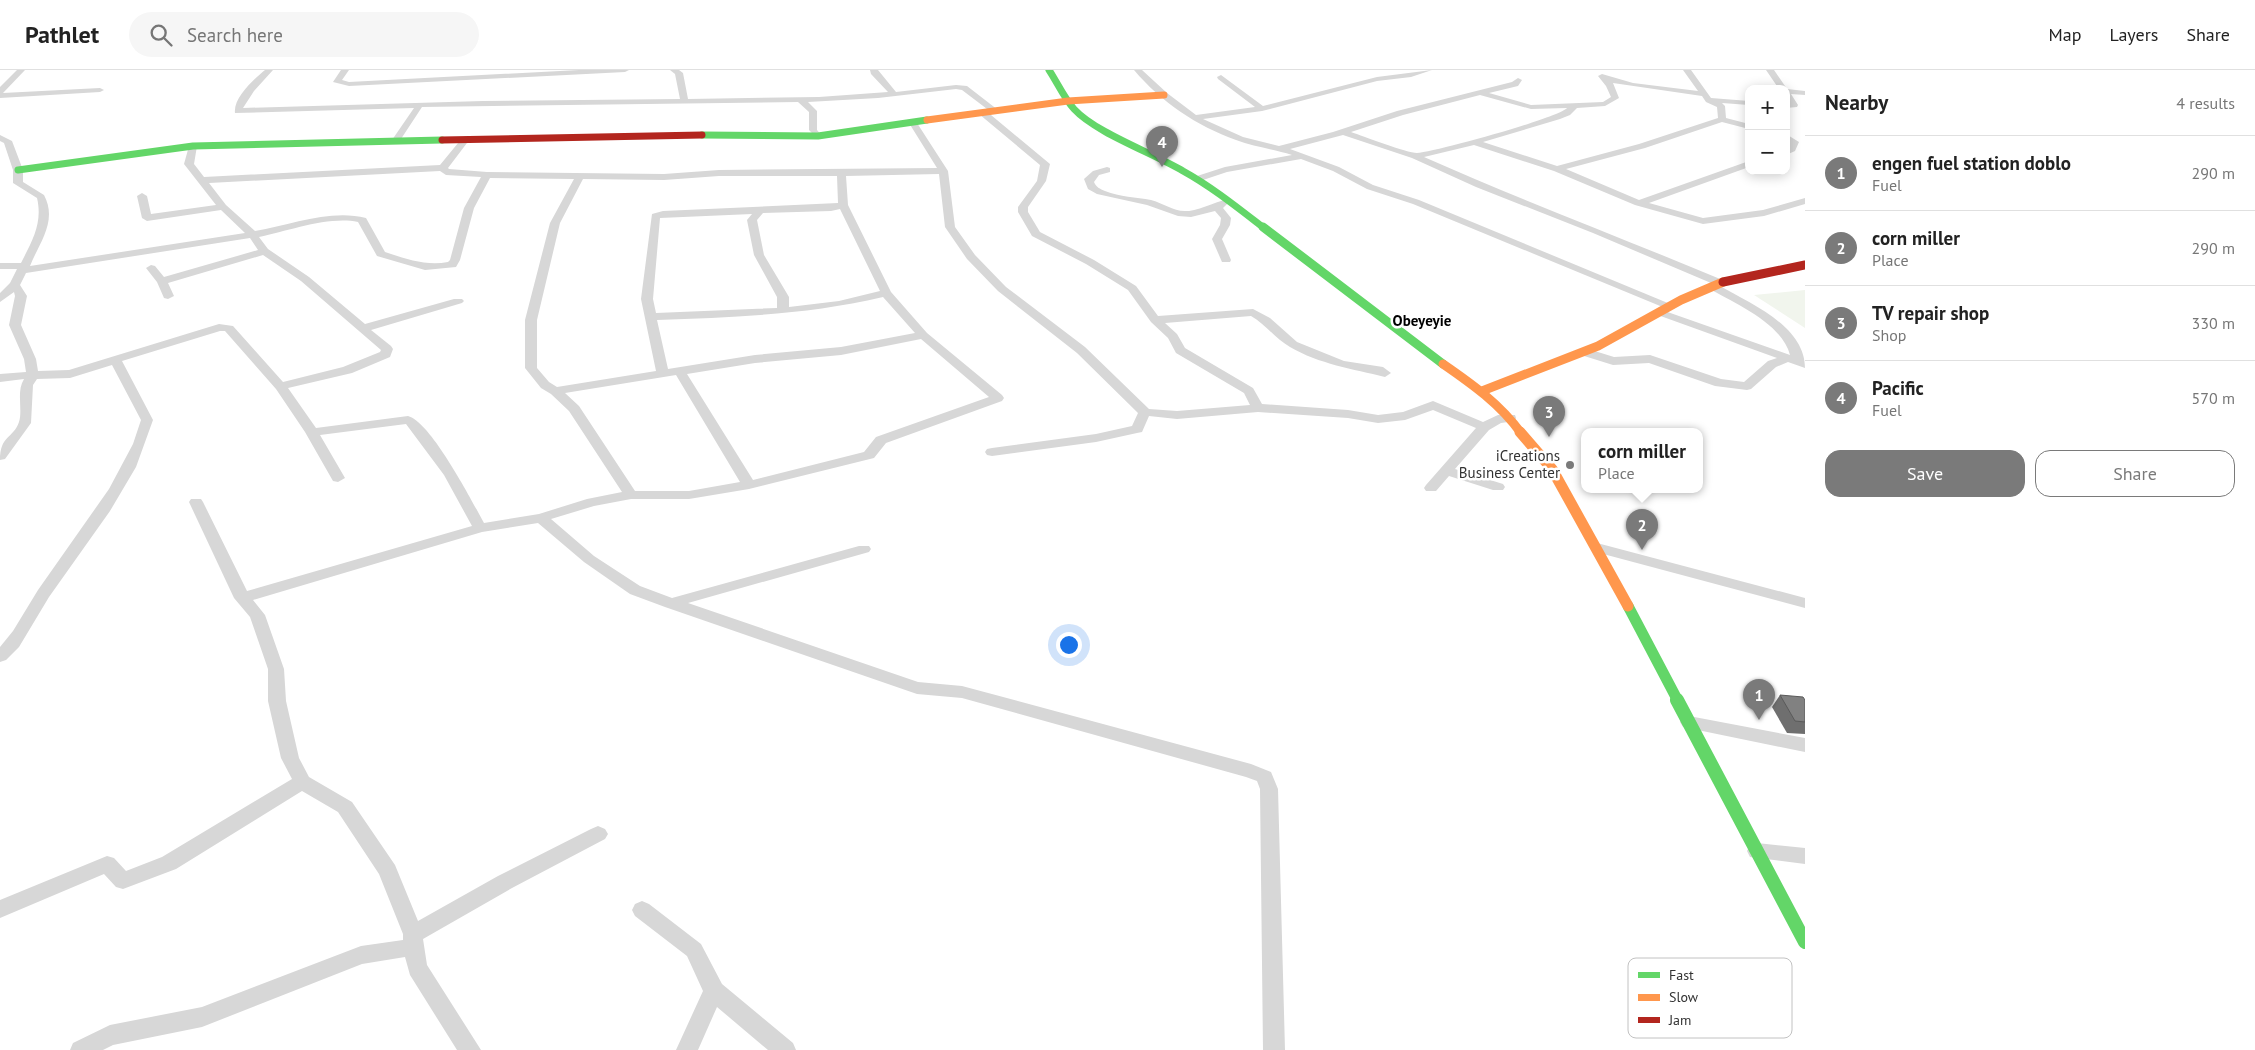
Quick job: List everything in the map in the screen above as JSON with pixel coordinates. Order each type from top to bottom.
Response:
[{"type":"street","points":[[0,92],[21,70]]},
{"type":"street","points":[[269,70],[249,93],[238,111],[420,105],[684,100],[800,100],[863,98],[887,96],[893,93],[956,87],[964,88],[1045,164],[1046,170],[1043,180],[1023,207],[1023,212],[1036,234],[1090,262],[1132,288],[1144,302],[1155,320],[1173,336],[1180,350],[1249,391],[1258,408]]},
{"type":"street","points":[[345,70],[337,82],[348,84],[625,70]]},
{"type":"street","points":[[431,79],[434,70]]},
{"type":"street","points":[[674,70],[679,73],[684,100]]},
{"type":"street","points":[[874,70],[875,74],[893,93]]},
{"type":"street","points":[[1049,70],[1068,101],[1081,115],[1097,126],[1197,179],[1227,200],[1324,272],[1426,352],[1482,392],[1510,418],[1524,438],[1552,469],[1597,548],[1805,942]]},
{"type":"street","points":[[1138,70],[1164,95],[1194,118],[1240,139],[1336,169],[1370,187],[1416,202],[1664,309],[1797,361]]},
{"type":"street","points":[[1194,118],[1262,109],[1378,79],[1411,75],[1428,70]]},
{"type":"street","points":[[1480,92],[1531,107],[1574,107],[1605,104],[1615,98],[1611,87],[1599,70]]},
{"type":"street","points":[[1687,70],[1707,97],[1721,106],[1722,118]]},
{"type":"street","points":[[1770,70],[1780,85]]},
{"type":"street","points":[[1221,77],[1262,109]]},
{"type":"street","points":[[1604,78],[1622,83],[1745,102]]},
{"type":"street","points":[[1277,149],[1343,132],[1400,113],[1515,84],[1518,80]]},
{"type":"street","points":[[0,96],[100,90]]},
{"type":"street","points":[[1790,92],[1805,92]]},
{"type":"street","points":[[18,170],[192,146],[627,135],[818,136],[1068,101],[1164,95]]},
{"type":"street","points":[[800,100],[814,111],[813,130],[818,136]]},
{"type":"street","points":[[396,140],[420,105]]},
{"type":"street","points":[[1415,156],[1474,142],[1557,117],[1567,113],[1574,107]]},
{"type":"street","points":[[1557,168],[1642,146],[1722,118],[1745,126]]},
{"type":"street","points":[[913,123],[943,171],[950,227],[971,257],[1002,289],[1081,350],[1145,412],[1177,415],[1258,408],[1348,414],[1378,419],[1405,416],[1433,405],[1484,427]]},
{"type":"street","points":[[1343,132],[1415,156],[1480,186],[1597,231],[1717,285],[1780,329],[1790,339],[1797,351],[1797,361]]},
{"type":"street","points":[[0,138],[8,141],[18,170],[18,183],[41,197],[45,212],[42,230],[24,268],[15,285],[0,299]]},
{"type":"street","points":[[443,168],[466,139]]},
{"type":"street","points":[[1790,140],[1794,142],[1790,150]]},
{"type":"street","points":[[1474,142],[1557,168],[1638,203],[1703,222],[1764,213],[1805,202]]},
{"type":"street","points":[[192,146],[189,164],[192,170],[203,180],[223,207],[252,234],[264,251],[305,279],[387,349],[386,354],[370,363],[341,372],[280,386]]},
{"type":"street","points":[[1197,179],[1225,170],[1300,157]]},
{"type":"street","points":[[1638,203],[1745,165]]},
{"type":"street","points":[[203,180],[443,168],[446,172],[487,175],[580,176],[943,171]]},
{"type":"street","points":[[1107,170],[1096,173],[1089,179],[1090,186],[1116,196],[1151,203],[1162,209],[1180,214],[1196,213],[1216,207],[1227,200]]},
{"type":"street","points":[[242,598],[480,528],[541,518],[592,502],[631,495],[689,494],[749,485],[869,455],[881,440],[998,398],[923,335],[886,294],[843,205],[841,172]]},
{"type":"street","points":[[0,266],[24,268],[252,234],[335,219],[353,218],[362,220],[381,254],[415,266],[431,268],[452,265],[469,208],[487,175]]},
{"type":"street","points":[[580,176],[555,223],[531,320],[531,368],[545,385],[555,391],[574,409],[631,495]]},
{"type":"street","points":[[142,196],[147,218],[223,207]]},
{"type":"street","points":[[663,374],[647,299],[654,216],[663,214],[831,208],[843,205]]},
{"type":"street","points":[[1216,207],[1226,218],[1225,225],[1218,239],[1226,260]]},
{"type":"street","points":[[760,211],[752,220],[759,255],[782,297],[783,311]]},
{"type":"street","points":[[162,281],[264,251]]},
{"type":"street","points":[[1482,392],[1586,352],[1664,309],[1717,285],[1805,265]]},
{"type":"street","points":[[152,268],[162,281],[168,296]]},
{"type":"street","points":[[0,456],[25,422],[28,385],[33,374],[30,359],[15,325],[21,296],[15,285]]},
{"type":"street","points":[[652,317],[783,311],[839,304],[886,294]]},
{"type":"street","points":[[364,328],[458,301]]},
{"type":"street","points":[[1155,320],[1253,312],[1266,320],[1293,344],[1341,364],[1379,370],[1385,373]]},
{"type":"street","points":[[0,378],[33,374],[70,374],[116,361],[145,349],[218,327],[229,328],[280,386],[312,432],[338,478]]},
{"type":"street","points":[[555,391],[755,359],[841,351],[923,335]]},
{"type":"street","points":[[1586,352],[1612,361],[1650,359],[1733,386],[1747,386],[1772,364],[1797,361]]},
{"type":"street","points":[[0,656],[11,648],[42,596],[109,501],[143,437],[147,420],[116,361]]},
{"type":"street","points":[[679,371],[749,485]]},
{"type":"street","points":[[992,452],[1096,438],[1137,429],[1145,412]]},
{"type":"street","points":[[1431,488],[1484,427],[1498,419],[1510,418]]},
{"type":"street","points":[[312,432],[408,420],[414,424],[451,474],[480,528]]},
{"type":"street","points":[[1447,471],[1498,487]]},
{"type":"street","points":[[196,502],[242,598],[254,611],[276,669],[277,701],[290,758],[302,782],[345,807],[388,871],[413,940],[418,968],[470,1050]]},
{"type":"street","points":[[541,518],[589,559],[635,590],[671,604],[918,688],[962,692],[1251,770],[1265,777],[1268,789],[1274,1050]]},
{"type":"street","points":[[671,604],[864,548]]},
{"type":"street","points":[[1597,548],[1805,603]]},
{"type":"street","points":[[1690,722],[1805,746]]},
{"type":"street","points":[[0,909],[107,864],[123,881],[169,863],[302,782]]},
{"type":"street","points":[[81,1050],[110,1035],[202,1017],[361,955],[413,940],[497,886],[598,834]]},
{"type":"street","points":[[1757,850],[1805,856]]},
{"type":"street","points":[[642,910],[694,950],[714,991],[785,1050]]},
{"type":"street","points":[[687,1050],[714,991]]},
{"type":"shaded area","points":[[1805,290],[1805,328],[1754,295]]},
{"type":"building","points":[[1780,695],[1803,697],[1805,700],[1805,722],[1795,721]]},
{"type":"traffic: fast","points":[[1049,70],[1073,108],[1081,115],[1097,126],[1182,170],[1208,186],[1339,283],[1443,364]]},
{"type":"traffic: fast","points":[[702,135],[818,136],[927,120]]},
{"type":"traffic: fast","points":[[18,170],[193,146],[442,140]]},
{"type":"traffic: fast","points":[[1628,606],[1805,942]]},
{"type":"traffic: slow","points":[[927,120],[1068,101],[1164,95]]},
{"type":"traffic: slow","points":[[1482,391],[1598,346],[1681,300],[1723,282]]},
{"type":"traffic: slow","points":[[1443,364],[1482,391],[1510,418],[1524,438],[1552,469],[1628,606]]},
{"type":"traffic: jam","points":[[442,140],[702,135]]},
{"type":"traffic: jam","points":[[1723,282],[1805,265]]},
{"type":"place","name":"Pacific","points":[[1162,167]]},
{"type":"place","name":"TV repair shop","points":[[1549,437]]},
{"type":"place","name":"iCreations Business Center","points":[[1570,465]]},
{"type":"place","name":"corn miller","points":[[1642,550]]},
{"type":"place","name":"engen fuel station doblo","points":[[1759,720]]},
{"type":"district","name":"Obeyeyie","points":[[1422,321]]}]
